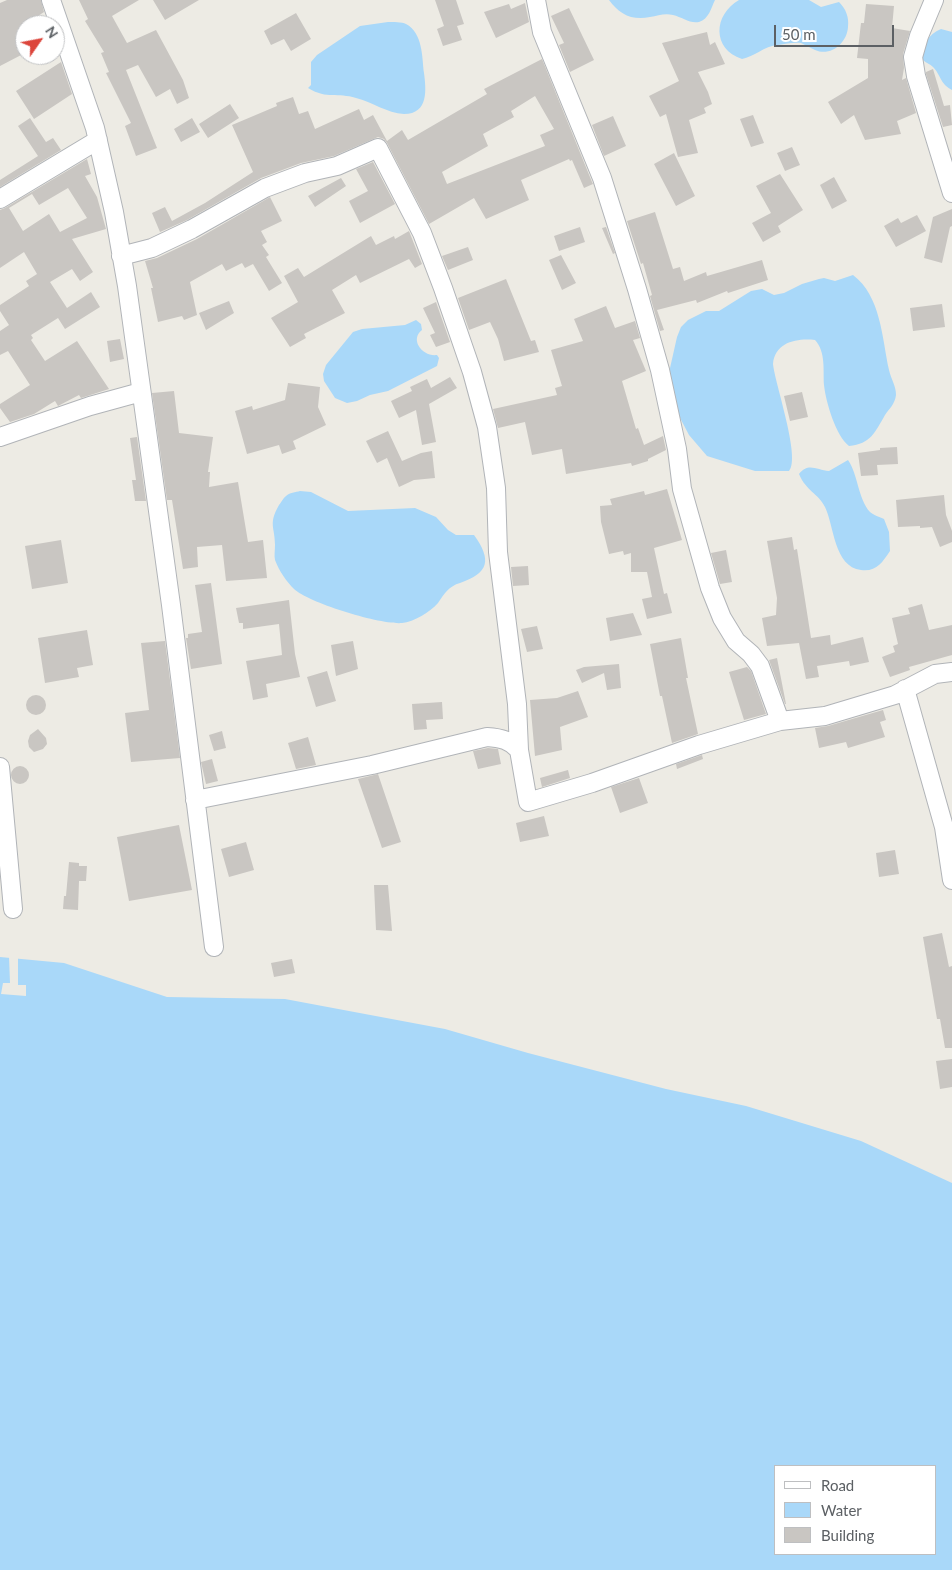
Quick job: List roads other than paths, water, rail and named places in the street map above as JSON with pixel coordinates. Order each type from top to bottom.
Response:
[{"type":"street","points":[[51,0],[98,140],[121,256],[172,605],[214,947]]},
{"type":"street","points":[[536,0],[542,32],[602,178],[637,289],[660,370],[677,449],[682,489],[710,588],[722,618],[736,641],[751,654],[760,666],[780,721]]},
{"type":"street","points":[[934,0],[919,36],[913,57],[916,76],[952,193]]},
{"type":"street","points":[[0,199],[98,140]]},
{"type":"street","points":[[121,256],[152,248],[192,229],[265,188],[306,173],[337,166],[378,148],[422,232],[472,372],[487,428],[496,488],[498,552],[517,704],[519,750],[528,802],[592,783],[700,745],[780,721],[825,716],[894,695],[935,674],[952,672]]},
{"type":"street","points":[[0,437],[90,406],[140,392]]},
{"type":"street","points":[[905,689],[944,827],[952,880]]},
{"type":"street","points":[[195,800],[372,764],[487,737],[502,738],[512,743],[519,750]]},
{"type":"street","points":[[0,767],[13,909]]},
{"type":"water","points":[[609,0],[715,0],[707,16],[702,21],[696,22],[670,14],[643,18],[632,17],[622,13]]},
{"type":"water","points":[[739,0],[809,0],[821,7],[839,2],[845,10],[847,17],[847,33],[837,47],[827,52],[815,50],[801,43],[792,43],[773,46],[742,59],[725,48],[721,40],[720,31],[724,14],[730,6]]},
{"type":"water","points":[[388,22],[406,24],[412,28],[419,39],[425,93],[422,105],[418,110],[412,113],[398,113],[349,96],[321,94],[308,88],[311,85],[311,62],[317,55],[360,26]]},
{"type":"water","points":[[941,29],[952,32],[952,90],[945,85],[936,70],[923,60],[924,50],[929,37]]},
{"type":"water","points":[[853,275],[862,284],[875,306],[889,370],[896,392],[893,404],[875,432],[867,440],[856,445],[849,446],[844,441],[832,418],[827,401],[823,361],[819,345],[815,340],[794,341],[782,346],[773,364],[790,437],[792,463],[789,471],[755,471],[707,456],[689,435],[678,414],[668,377],[681,327],[688,320],[706,311],[719,311],[751,291],[762,289],[774,295],[819,279],[824,278],[835,281]]},
{"type":"water","points":[[416,320],[421,324],[422,330],[418,334],[417,343],[423,351],[437,355],[439,358],[437,366],[388,391],[370,395],[357,401],[347,403],[335,398],[324,381],[323,374],[326,365],[353,332],[362,329],[405,325]]},
{"type":"water","points":[[848,460],[866,507],[871,513],[884,519],[889,532],[890,551],[881,563],[871,570],[861,570],[852,567],[845,561],[836,544],[825,507],[799,474],[806,468],[829,471]]},
{"type":"water","points":[[300,491],[311,492],[348,511],[415,508],[436,517],[448,530],[456,535],[474,535],[483,552],[485,565],[477,575],[450,588],[431,610],[417,619],[407,622],[392,623],[363,617],[314,600],[302,595],[291,586],[281,572],[275,558],[273,521],[276,511],[287,495]]},
{"type":"water","points":[[0,957],[64,963],[167,997],[285,999],[445,1029],[666,1089],[746,1106],[861,1141],[952,1183],[952,1570],[0,1570]]}]
